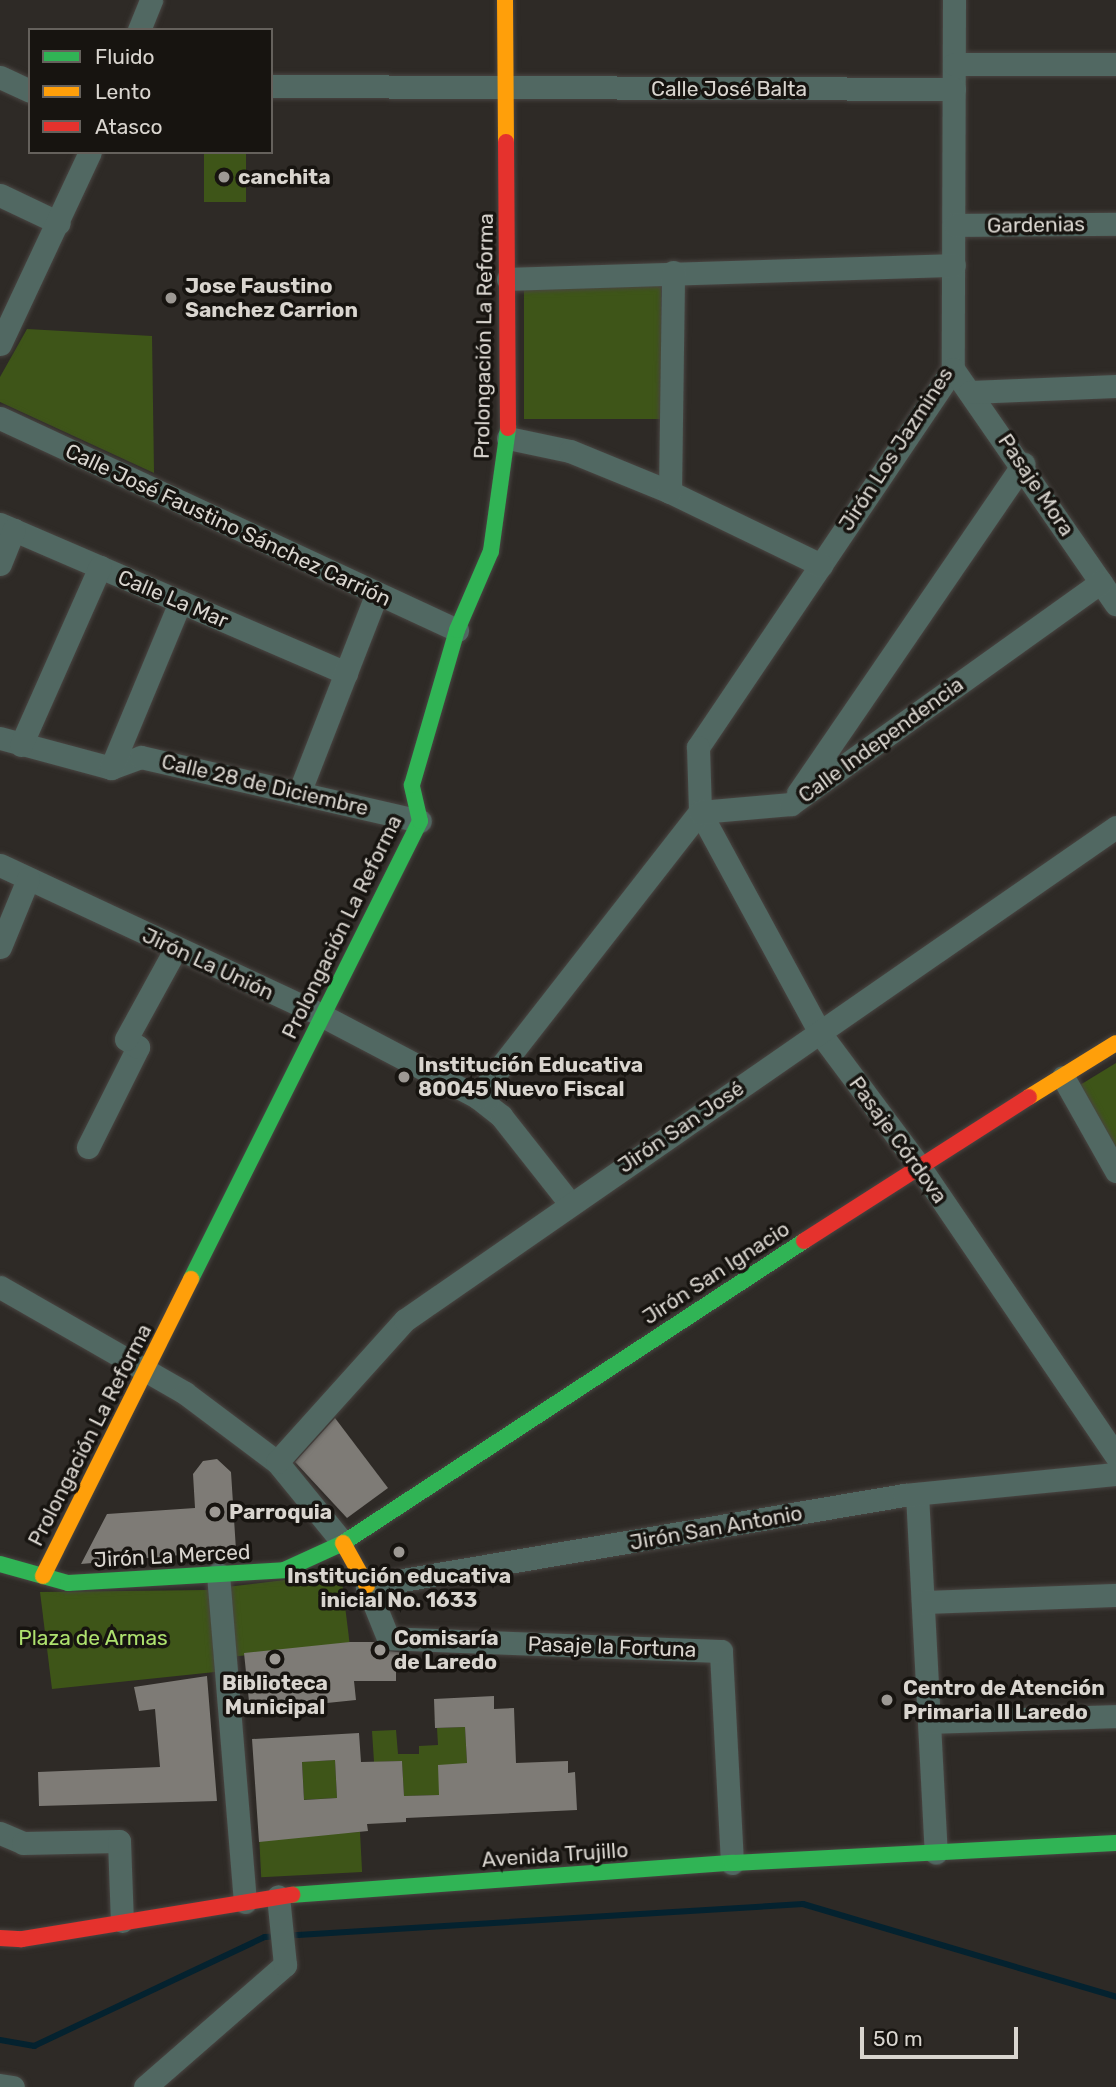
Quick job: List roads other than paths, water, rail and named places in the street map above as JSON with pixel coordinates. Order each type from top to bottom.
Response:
[{"type":"street","points":[[140,28],[151,0]]},
{"type":"street","name":"Prolongación La Reforma","points":[[43,1576],[420,821],[412,785],[457,630],[491,551],[508,439],[508,279],[503,90],[505,0]]},
{"type":"street","name":"Jirón Los Jazmines","points":[[700,812],[698,747],[953,369],[954,0]]},
{"type":"street","points":[[954,64],[1116,64]]},
{"type":"street","points":[[0,77],[28,90]]},
{"type":"street","name":"Calle José Balta","points":[[273,86],[503,90],[954,89]]},
{"type":"street","points":[[0,344],[7,311],[59,223],[89,154]]},
{"type":"street","points":[[0,195],[59,223]]},
{"type":"street","name":"Gardenias","points":[[955,225],[1116,224]]},
{"type":"street","points":[[508,279],[954,265]]},
{"type":"street","points":[[670,492],[673,272]]},
{"type":"street","name":"Pasaje Mora","points":[[953,369],[1023,464],[1116,604]]},
{"type":"street","points":[[970,392],[1116,386]]},
{"type":"street","name":"Calle José Faustino Sánchez Carrión","points":[[0,418],[376,595],[457,630]]},
{"type":"street","points":[[508,439],[570,451],[670,492],[821,565]]},
{"type":"street","points":[[791,804],[1023,464]]},
{"type":"street","points":[[0,564],[7,527]]},
{"type":"street","name":"Calle La Mar","points":[[7,527],[346,673]]},
{"type":"street","points":[[100,567],[10,742],[111,768],[180,602]]},
{"type":"street","name":"Calle Independencia","points":[[700,812],[791,804],[1101,582]]},
{"type":"street","points":[[299,793],[376,595]]},
{"type":"street","name":"Calle 28 de Diciembre","points":[[111,768],[141,757],[420,821]]},
{"type":"street","points":[[477,1097],[700,812]]},
{"type":"street","name":"Pasaje Córdova","points":[[700,812],[820,1033],[919,1166],[1116,1456]]},
{"type":"street","name":"Jirón San José","points":[[277,1462],[405,1320],[569,1202],[820,1033],[1116,827]]},
{"type":"street","name":"Jirón La Unión","points":[[0,865],[176,950],[321,1015],[477,1097],[501,1116],[569,1202]]},
{"type":"street","points":[[0,947],[28,878]]},
{"type":"street","points":[[88,1147],[138,1047],[126,1039],[176,950]]},
{"type":"street","name":"Jirón San Ignacio","points":[[342,1543],[919,1166],[1116,1043]]},
{"type":"street","points":[[1063,1077],[1116,1171]]},
{"type":"street","points":[[0,1287],[148,1369],[277,1462],[342,1543],[367,1586]]},
{"type":"street","name":"Jirón San Antonio","points":[[367,1586],[918,1494],[1116,1474]]},
{"type":"street","points":[[918,1494],[936,1852]]},
{"type":"street","name":"Jirón La Merced","points":[[0,1564],[68,1583],[284,1570],[342,1543]]},
{"type":"street","points":[[218,1574],[245,1902]]},
{"type":"street","name":"Pasaje la Fortuna","points":[[367,1586],[388,1639],[721,1651],[732,1863]]},
{"type":"street","points":[[923,1602],[1116,1595]]},
{"type":"street","points":[[930,1722],[1116,1716]]},
{"type":"street","points":[[0,1833],[23,1843],[119,1841],[122,1921]]},
{"type":"street","name":"Avenida Trujillo","points":[[0,1938],[278,1896],[732,1863],[1116,1843]]},
{"type":"street","points":[[145,2087],[285,1965],[278,1896]]},
{"type":"street","points":[[0,2085],[12,2087]]},
{"type":"waterway","points":[[0,2040],[34,2046],[265,1937],[803,1904],[1116,1997]]},
{"type":"place","name":"canchita","points":[[224,177]]},
{"type":"place","name":"Jose Faustino Sanchez Carrion","points":[[171,298]]},
{"type":"place","name":"Institución Educativa 80045 Nuevo Fiscal","points":[[404,1077]]},
{"type":"place","name":"Parroquia","points":[[215,1512]]},
{"type":"place","name":"Institución educativa inicial No. 1633","points":[[399,1552]]},
{"type":"place","name":"Comisaría de Laredo","points":[[380,1650]]},
{"type":"place","name":"Biblioteca Municipal","points":[[275,1659]]},
{"type":"place","name":"Centro de Atención Primaria II Laredo","points":[[887,1700]]},
{"type":"park label","name":"Plaza de Armas","points":[[93,1638]]}]
